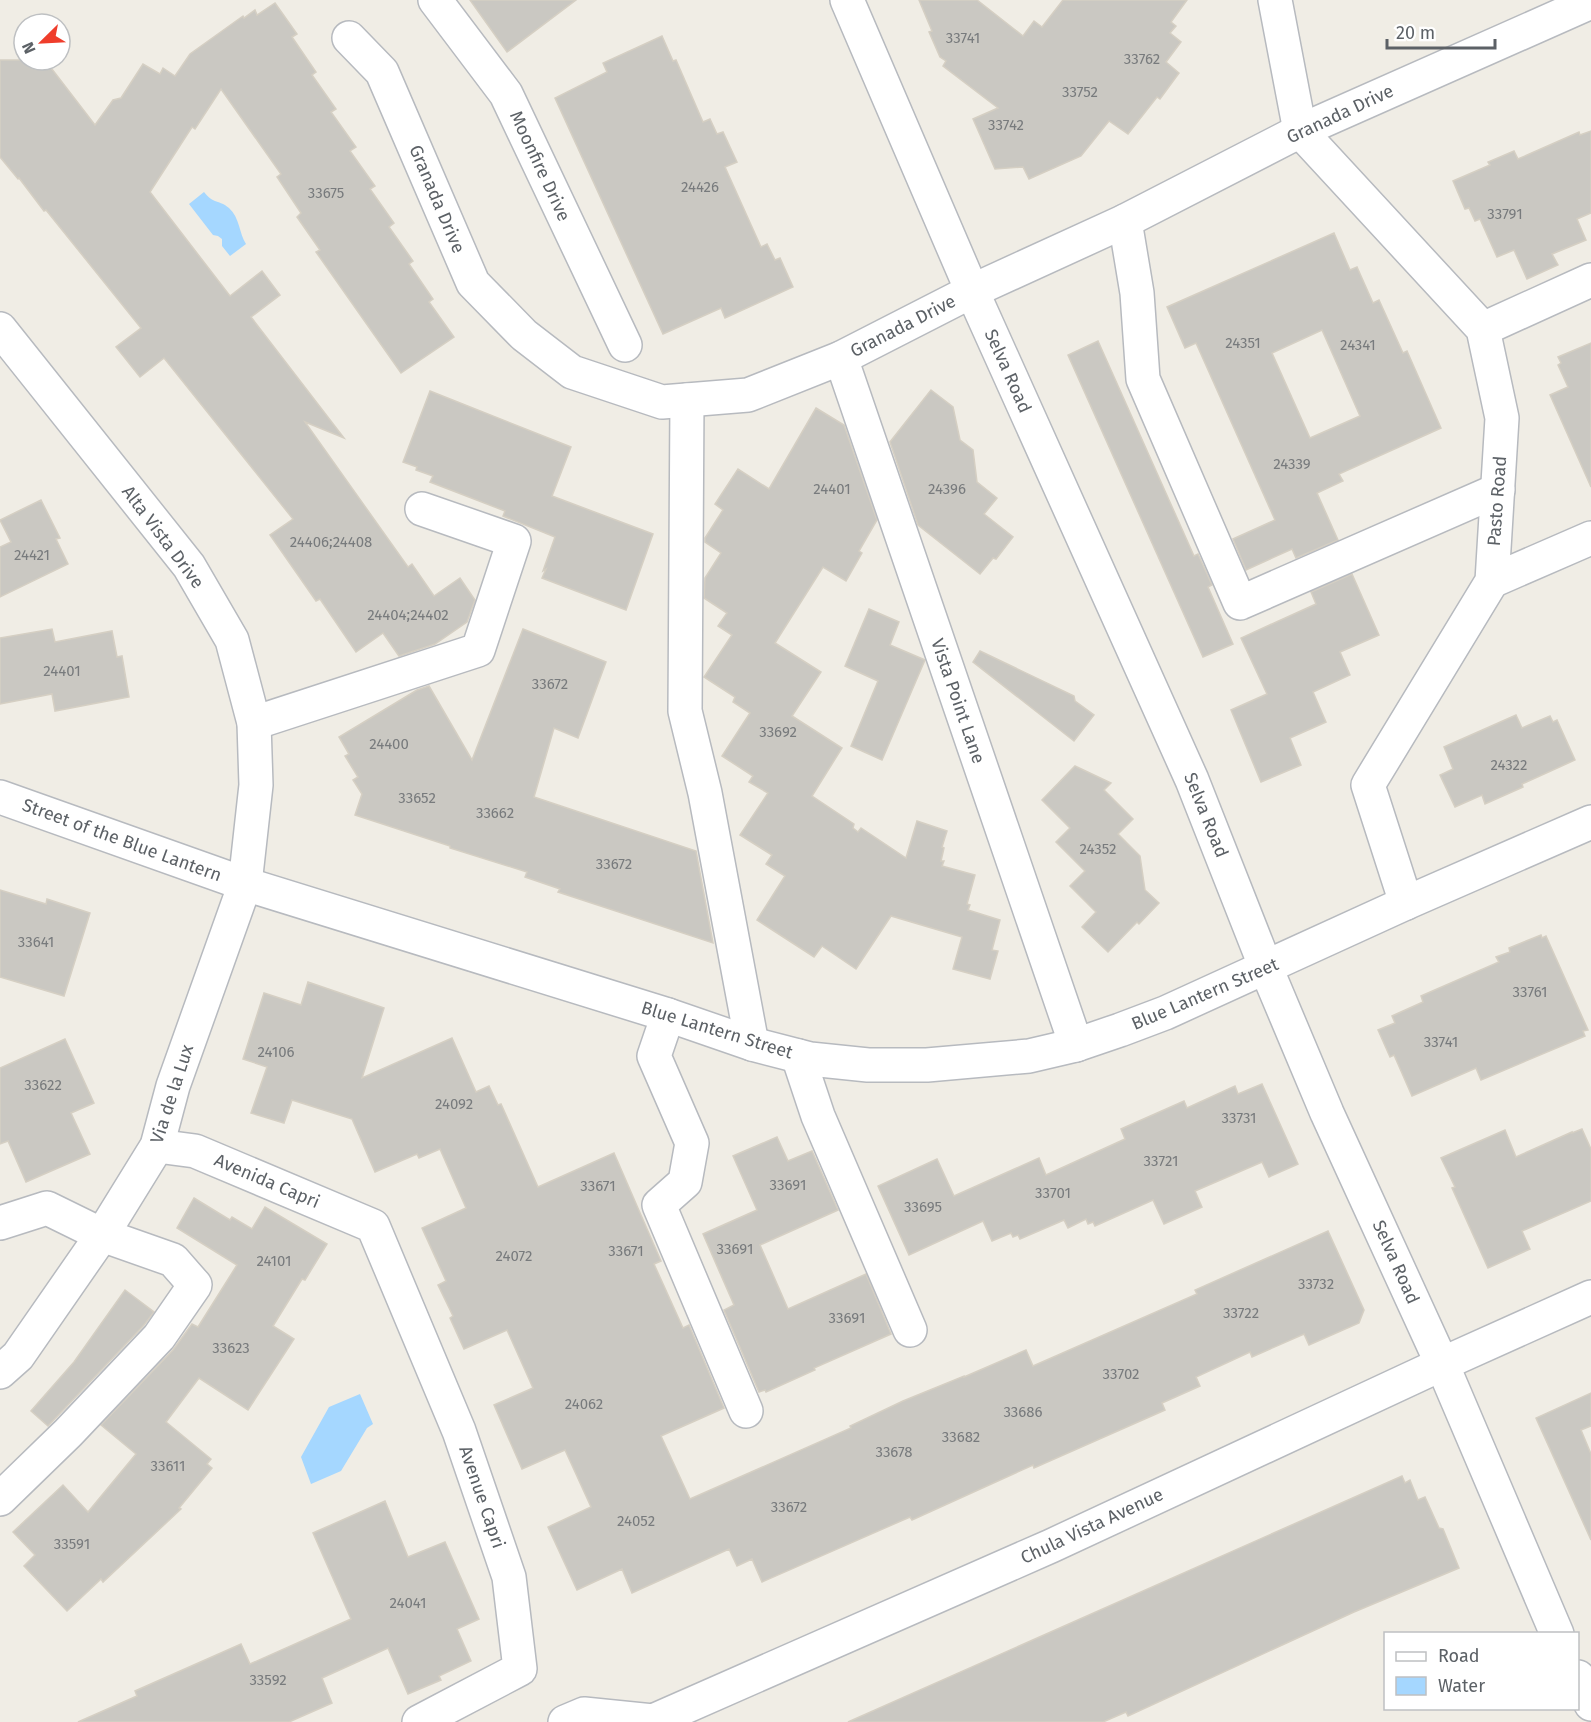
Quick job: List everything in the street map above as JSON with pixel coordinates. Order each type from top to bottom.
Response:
[{"type":"street","name":"Moonfire Drive","points":[[435,0],[506,94],[625,345]]},
{"type":"street","name":"Selva Road","points":[[847,0],[972,291],[1192,780],[1266,968],[1327,1113],[1442,1364],[1556,1632]]},
{"type":"street","points":[[1275,0],[1300,131],[1483,329],[1591,280]]},
{"type":"street","name":"Granada Drive","points":[[350,38],[382,72],[473,283],[524,335],[572,372],[662,402],[748,395],[840,357],[972,291],[1125,221],[1300,131],[1591,2]]},
{"type":"street","points":[[1125,221],[1137,293],[1143,379],[1240,603],[1498,490]]},
{"type":"street","name":"Alta Vista Drive","points":[[0,329],[189,566],[232,640],[254,723],[256,785],[245,884]]},
{"type":"street","name":"Pasto Road","points":[[1406,903],[1368,785],[1492,581],[1502,418],[1483,329]]},
{"type":"street","name":"Vista Point Lane","points":[[840,357],[1076,1045]]},
{"type":"street","points":[[687,400],[685,711],[705,793],[752,1044]]},
{"type":"street","points":[[254,723],[478,650],[514,540],[422,508]]},
{"type":"street","points":[[1492,581],[1591,538]]},
{"type":"street","name":"Street of the Blue Lantern","points":[[0,797],[245,884]]},
{"type":"street","name":"Blue Lantern Street","points":[[245,884],[668,1015],[752,1044],[810,1059],[868,1065],[927,1065],[1029,1056],[1076,1045],[1165,1013],[1591,822]]},
{"type":"street","name":"Via de la Lux","points":[[0,1372],[18,1356],[102,1235],[157,1146],[173,1086],[245,884]]},
{"type":"street","points":[[668,1015],[654,1056],[692,1143],[685,1182],[659,1204],[746,1411]]},
{"type":"street","points":[[798,1056],[818,1116],[910,1330]]},
{"type":"street","name":"Avenida Capri","points":[[157,1146],[195,1150],[373,1227]]},
{"type":"street","points":[[0,1223],[47,1208],[102,1235],[172,1260],[195,1285],[159,1337],[68,1433],[0,1499]]},
{"type":"street","name":"Avenue Capri","points":[[373,1227],[459,1431],[509,1577],[520,1669],[418,1722]]},
{"type":"street","name":"Chula Vista Avenue","points":[[574,1718],[653,1721],[1051,1546],[1591,1297]]},
{"type":"street","points":[[1579,1679],[1591,1704]]},
{"type":"water","points":[[204,192],[210,198],[229,208],[237,221],[246,244],[230,256],[222,246],[222,239],[213,235],[189,204]]},
{"type":"water","points":[[360,1394],[373,1424],[367,1428],[341,1471],[311,1484],[301,1457],[329,1407]]},
{"type":"building","points":[[470,0],[576,0],[507,52]]},
{"type":"building","points":[[919,0],[977,0],[1023,36],[1034,21],[1042,27],[1063,0],[1187,0],[1171,22],[1176,26],[1170,33],[1181,42],[1166,62],[1179,73],[1160,99],[1157,97],[1128,134],[1109,121],[1081,156],[1029,179],[1023,167],[995,169],[973,119],[998,108],[943,66],[946,61],[940,57]]},
{"type":"building","points":[[275,3],[297,34],[292,37],[316,72],[312,75],[336,109],[331,112],[356,147],[350,151],[375,186],[370,189],[394,223],[389,227],[413,261],[409,264],[433,299],[429,302],[454,337],[401,373],[316,252],[320,250],[297,217],[301,213],[277,177],[281,174],[221,89],[195,129],[192,127],[150,192],[230,296],[262,271],[280,295],[251,317],[344,438],[305,422],[408,567],[412,564],[434,596],[460,578],[475,600],[467,622],[435,644],[399,656],[383,633],[356,652],[320,599],[316,601],[270,535],[293,519],[164,358],[140,377],[116,347],[141,328],[0,157],[0,60],[12,60],[12,72],[54,72],[95,125],[113,100],[121,98],[143,64],[160,74],[163,68],[175,76],[190,54],[243,16],[244,18],[255,10],[257,15]]},
{"type":"building","points":[[662,36],[673,61],[676,60],[703,122],[710,119],[717,134],[723,132],[737,162],[725,167],[761,247],[767,244],[775,260],[780,258],[793,287],[725,318],[721,308],[663,334],[555,98],[607,72],[603,63]]},
{"type":"building","points":[[1591,131],[1591,213],[1577,219],[1586,240],[1552,254],[1558,265],[1527,279],[1514,250],[1497,257],[1480,219],[1475,221],[1469,208],[1465,209],[1453,181],[1490,165],[1488,162],[1514,151],[1518,159],[1579,132],[1580,135]]},
{"type":"building","points":[[1334,233],[1350,270],[1357,267],[1373,303],[1379,300],[1403,353],[1407,351],[1441,428],[1339,474],[1343,481],[1317,493],[1338,540],[1296,558],[1292,549],[1246,570],[1233,539],[1275,520],[1196,343],[1185,348],[1167,307]],"holes":[[[1322,330],[1360,416],[1310,438],[1272,353]]]},
{"type":"building","points":[[1098,341],[1194,556],[1198,554],[1212,585],[1208,587],[1233,644],[1203,657],[1068,355]]},
{"type":"building","points":[[1591,343],[1591,487],[1550,395],[1568,387],[1558,365],[1561,363],[1558,357]]},
{"type":"building","points":[[931,390],[953,407],[960,440],[973,450],[977,482],[997,498],[984,514],[1013,537],[996,559],[993,558],[980,574],[918,525],[890,442]]},
{"type":"building","points":[[430,391],[571,447],[552,496],[653,534],[626,610],[542,578],[555,537],[503,516],[505,511],[430,482],[433,476],[403,462]]},
{"type":"building","points":[[816,408],[844,425],[877,520],[859,551],[862,553],[846,581],[823,567],[775,643],[821,672],[792,716],[842,748],[812,796],[854,824],[853,828],[858,832],[861,828],[906,858],[917,821],[947,831],[942,847],[944,848],[941,861],[944,861],[942,866],[975,875],[967,904],[970,905],[968,910],[1000,920],[992,950],[998,951],[990,979],[953,969],[962,937],[891,916],[856,969],[822,946],[814,957],[757,920],[785,876],[766,864],[772,855],[740,835],[768,793],[749,782],[753,776],[722,756],[750,713],[733,702],[735,697],[704,677],[732,635],[718,626],[727,613],[704,598],[705,578],[721,553],[705,542],[705,538],[723,510],[715,504],[738,469],[769,489]]},
{"type":"building","points":[[41,500],[60,538],[56,539],[68,564],[0,597],[0,547],[11,542],[0,520]]},
{"type":"building","points":[[1352,574],[1379,635],[1340,652],[1350,675],[1313,692],[1326,722],[1290,738],[1301,765],[1261,782],[1231,710],[1267,694],[1241,638],[1316,604],[1311,592]]},
{"type":"building","points":[[869,609],[899,622],[890,645],[925,660],[882,760],[851,746],[878,681],[845,666]]},
{"type":"building","points":[[52,629],[55,642],[112,631],[117,657],[122,656],[129,697],[55,711],[52,694],[0,704],[0,638]]},
{"type":"building","points":[[523,629],[606,662],[578,738],[554,728],[534,797],[696,851],[713,943],[558,892],[560,889],[525,877],[527,872],[355,815],[362,794],[353,780],[358,777],[345,756],[349,754],[339,737],[417,690],[429,686],[472,760]]},
{"type":"building","points":[[980,651],[1074,696],[1075,701],[1094,715],[1074,741],[973,662]]},
{"type":"building","points":[[1516,715],[1522,728],[1550,716],[1553,722],[1557,720],[1575,760],[1485,804],[1482,795],[1455,807],[1440,775],[1453,769],[1444,747]]},
{"type":"building","points":[[1075,766],[1111,783],[1104,790],[1133,819],[1118,834],[1140,856],[1145,890],[1159,903],[1108,952],[1082,927],[1096,912],[1070,886],[1085,871],[1056,842],[1070,828],[1042,800]]},
{"type":"building","points":[[0,890],[46,904],[47,899],[90,913],[64,996],[0,977]]},
{"type":"building","points":[[1541,935],[1542,938],[1546,936],[1588,1030],[1583,1031],[1585,1036],[1481,1080],[1476,1068],[1412,1096],[1394,1055],[1390,1057],[1378,1030],[1395,1023],[1392,1016],[1423,1002],[1421,996],[1499,962],[1496,957],[1510,952],[1509,948]]},
{"type":"building","points":[[308,982],[384,1008],[362,1078],[452,1038],[476,1092],[489,1086],[498,1105],[501,1104],[538,1187],[614,1153],[661,1261],[654,1264],[683,1328],[689,1325],[724,1408],[661,1436],[690,1499],[851,1428],[850,1426],[903,1401],[1026,1350],[1033,1366],[1197,1294],[1195,1290],[1328,1231],[1364,1310],[1359,1323],[1309,1345],[1304,1334],[1252,1357],[1250,1352],[1196,1377],[1200,1386],[1162,1403],[1165,1410],[1034,1468],[1033,1465],[912,1520],[910,1517],[762,1582],[752,1559],[737,1566],[729,1549],[632,1593],[622,1569],[577,1590],[548,1527],[591,1507],[565,1450],[522,1469],[494,1405],[533,1388],[507,1330],[464,1349],[450,1318],[453,1316],[438,1285],[446,1281],[422,1228],[466,1208],[440,1149],[419,1158],[417,1154],[375,1172],[352,1119],[292,1100],[284,1123],[251,1113],[267,1067],[243,1059],[264,993],[301,1005]]},
{"type":"building","points":[[65,1039],[94,1103],[71,1113],[90,1154],[26,1182],[8,1141],[0,1144],[0,1068]]},
{"type":"building","points":[[1262,1084],[1298,1164],[1269,1177],[1262,1162],[1195,1191],[1202,1207],[1164,1224],[1153,1200],[1095,1226],[1093,1222],[1088,1224],[1086,1219],[1068,1228],[1064,1220],[1020,1239],[1018,1235],[1013,1237],[1011,1233],[992,1241],[983,1221],[909,1255],[878,1186],[937,1159],[954,1196],[1039,1158],[1046,1175],[1125,1139],[1121,1129],[1184,1101],[1187,1108],[1235,1086],[1238,1094]]},
{"type":"building","points":[[1582,1129],[1591,1149],[1591,1201],[1522,1231],[1530,1249],[1488,1268],[1441,1158],[1505,1130],[1516,1157]]},
{"type":"building","points":[[777,1137],[788,1161],[812,1151],[838,1210],[760,1245],[788,1309],[866,1274],[891,1334],[766,1392],[765,1390],[759,1392],[724,1310],[734,1305],[703,1234],[757,1210],[733,1156]]},
{"type":"building","points":[[194,1198],[230,1220],[232,1217],[252,1229],[265,1207],[327,1244],[273,1326],[294,1339],[248,1410],[199,1378],[166,1422],[211,1459],[207,1464],[212,1468],[179,1508],[181,1509],[103,1582],[101,1579],[67,1611],[24,1566],[35,1555],[13,1532],[63,1485],[88,1512],[136,1454],[101,1425],[173,1350],[192,1324],[198,1327],[237,1265],[177,1228]]},
{"type":"building","points":[[125,1290],[154,1312],[48,1426],[31,1411],[74,1362]]},
{"type":"building","points":[[1591,1393],[1591,1426],[1581,1430],[1591,1454],[1591,1540],[1536,1418]]},
{"type":"building","points":[[1402,1476],[1405,1483],[1410,1480],[1418,1500],[1425,1497],[1439,1528],[1443,1529],[1459,1568],[1354,1612],[1128,1716],[1126,1712],[1103,1722],[848,1722]]},
{"type":"building","points":[[385,1501],[408,1557],[445,1542],[479,1619],[457,1629],[471,1661],[439,1676],[441,1680],[408,1694],[388,1648],[322,1678],[332,1703],[289,1722],[78,1722],[137,1696],[135,1691],[241,1644],[250,1664],[351,1619],[313,1533]]}]
